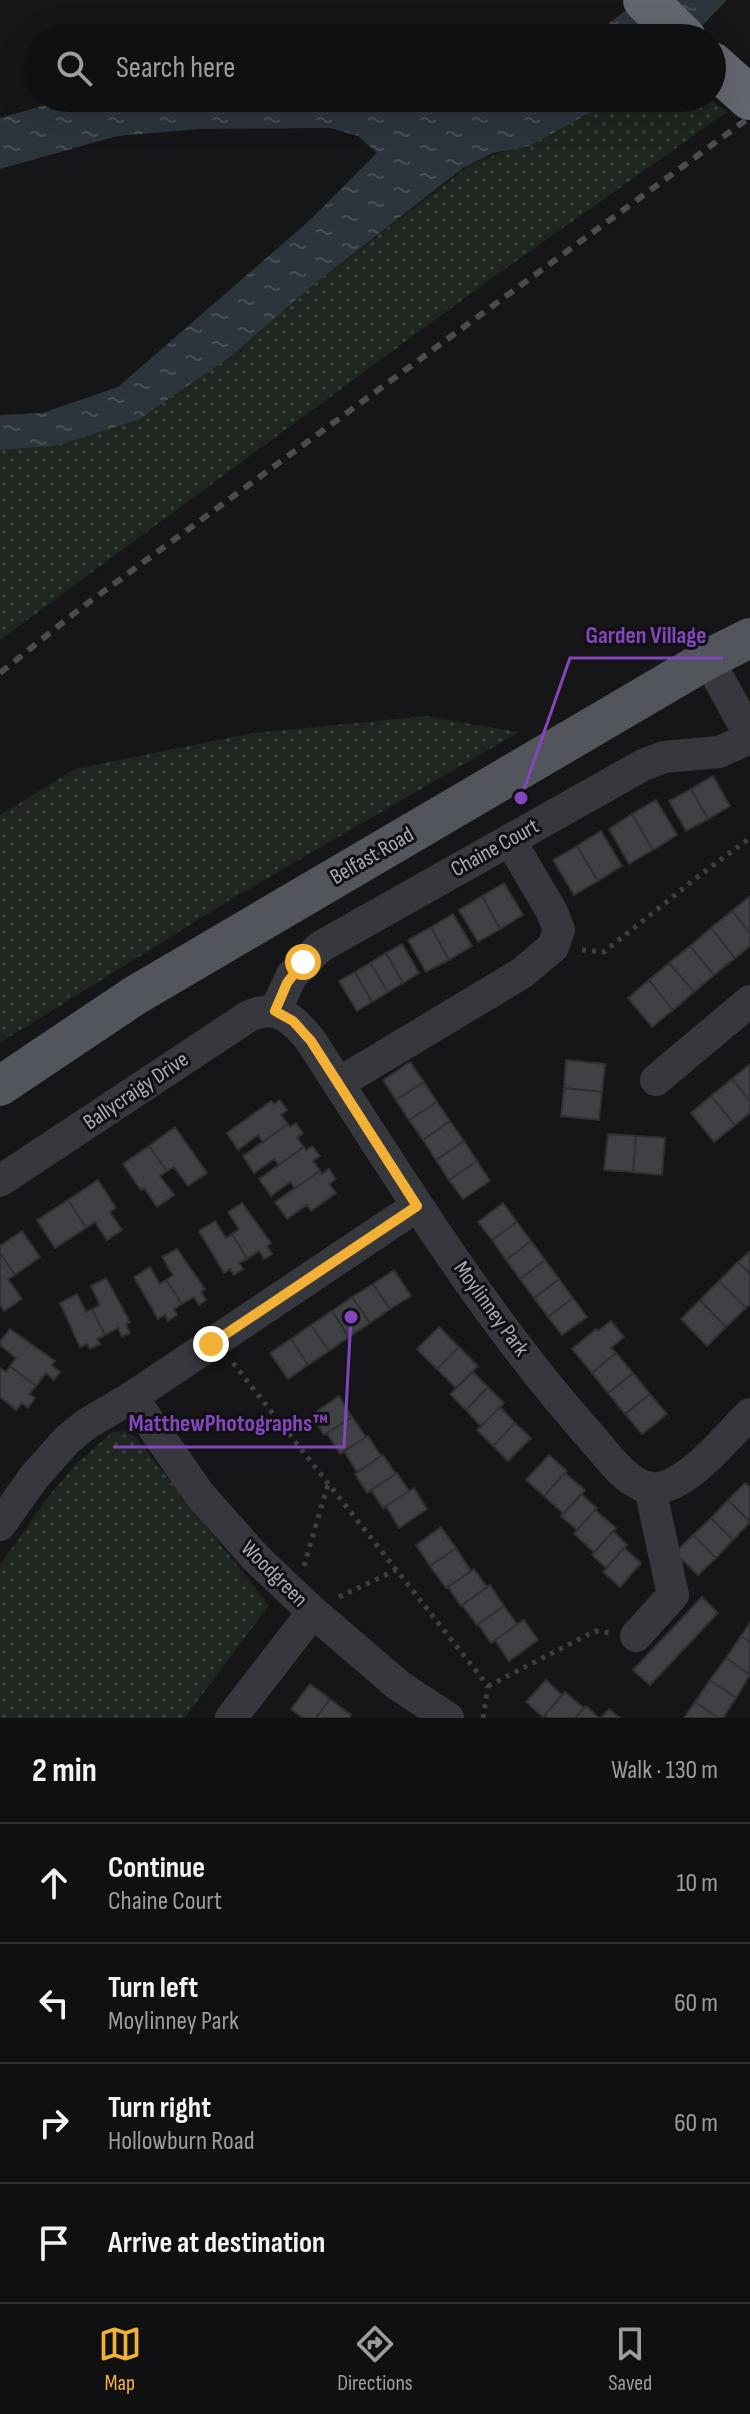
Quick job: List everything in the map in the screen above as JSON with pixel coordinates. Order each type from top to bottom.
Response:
[{"type":"highway","points":[[645,0],[670,24]]},
{"type":"main road","name":"Belfast Road","points":[[0,1086],[134,996],[708,659],[750,638]]},
{"type":"street","points":[[708,659],[750,737]]},
{"type":"street","name":"Chaine Court","points":[[275,1011],[292,975],[320,947],[655,760],[719,752],[750,737]]},
{"type":"street","points":[[339,1083],[522,973],[553,947],[559,930],[552,912],[510,840]]},
{"type":"street","points":[[656,1080],[750,1001]]},
{"type":"street","name":"Moylinney Park","points":[[275,1011],[305,1032],[417,1206],[554,1396],[615,1464],[630,1478],[650,1488]]},
{"type":"street","name":"Ballycraigy Drive","points":[[0,1181],[249,1016],[275,1011]]},
{"type":"street","points":[[0,1525],[34,1477],[85,1425],[132,1397],[417,1206]]},
{"type":"street","name":"Woodgreen","points":[[132,1397],[200,1495],[238,1539],[303,1603],[398,1685],[448,1718]]},
{"type":"street","points":[[636,1636],[673,1595],[650,1488],[672,1485],[690,1473],[750,1414]]},
{"type":"street","points":[[231,1718],[303,1603]]},
{"type":"path","points":[[553,947],[604,952],[750,838]]},
{"type":"path","points":[[215,1341],[488,1686],[483,1718]]},
{"type":"path","points":[[328,1483],[307,1558],[303,1603],[396,1570]]},
{"type":"path","points":[[488,1686],[595,1631],[636,1636]]},
{"type":"shaded area","points":[[591,112],[727,112],[481,286],[0,640],[0,450],[20,448],[230,357],[313,285],[470,165]]},
{"type":"shaded area","points":[[425,716],[519,732],[230,900],[0,1043],[0,815],[75,769],[253,733]]},
{"type":"shaded area","points":[[126,1431],[136,1438],[269,1605],[185,1718],[0,1718],[0,1565],[48,1497],[78,1462],[113,1432]]},
{"type":"water","points":[[639,0],[727,0],[704,24],[608,24]]},
{"type":"water","points":[[24,111],[591,112],[529,146],[493,153],[463,168],[313,285],[230,357],[138,420],[55,446],[0,450],[0,415],[42,413],[118,387],[309,221],[377,153],[358,136],[331,128],[198,129],[117,136],[0,169],[0,118]]},
{"type":"building","points":[[713,776],[730,806],[708,819],[691,789]]},
{"type":"building","points":[[691,789],[708,819],[686,831],[669,801]]},
{"type":"building","points":[[656,800],[677,835],[653,850],[632,814]]},
{"type":"building","points":[[632,814],[653,850],[629,864],[609,829]]},
{"type":"building","points":[[601,831],[622,866],[598,881],[577,846]]},
{"type":"building","points":[[577,846],[598,881],[574,895],[553,860]]},
{"type":"building","points":[[504,883],[523,915],[500,929],[482,896]]},
{"type":"building","points":[[482,896],[500,929],[478,942],[459,910]]},
{"type":"building","points":[[750,896],[750,933],[732,911]]},
{"type":"building","points":[[732,911],[750,933],[750,946],[735,958],[711,928]]},
{"type":"building","points":[[453,914],[472,946],[449,960],[431,927]]},
{"type":"building","points":[[431,927],[449,960],[426,972],[408,940]]},
{"type":"building","points":[[711,928],[735,958],[714,975],[690,946]]},
{"type":"building","points":[[402,944],[419,973],[403,983],[386,953]]},
{"type":"building","points":[[690,946],[714,975],[694,992],[669,963]]},
{"type":"building","points":[[386,953],[403,983],[388,992],[370,963]]},
{"type":"building","points":[[370,963],[388,992],[372,1002],[355,972]]},
{"type":"building","points":[[669,963],[694,992],[673,1010],[649,980]]},
{"type":"building","points":[[355,972],[372,1002],[357,1011],[339,981]]},
{"type":"building","points":[[649,980],[673,1010],[652,1027],[628,998]]},
{"type":"building","points":[[566,1060],[605,1064],[602,1092],[564,1088]]},
{"type":"building","points":[[410,1062],[424,1082],[396,1100],[383,1080]]},
{"type":"building","points":[[750,1064],[750,1101],[732,1079]]},
{"type":"building","points":[[732,1079],[750,1101],[750,1113],[735,1125],[711,1096]]},
{"type":"building","points":[[424,1082],[437,1102],[409,1120],[396,1100]]},
{"type":"building","points":[[564,1088],[602,1092],[599,1120],[561,1116]]},
{"type":"building","points":[[711,1096],[735,1125],[714,1142],[691,1113]]},
{"type":"building","points":[[280,1100],[287,1110],[281,1115],[288,1124],[263,1142],[258,1135],[238,1150],[227,1133],[271,1101],[274,1104]]},
{"type":"building","points":[[437,1102],[450,1121],[423,1140],[409,1120]]},
{"type":"building","points":[[450,1121],[464,1141],[436,1160],[423,1140]]},
{"type":"building","points":[[296,1123],[303,1133],[297,1138],[304,1147],[279,1165],[274,1159],[254,1173],[243,1156],[288,1124],[290,1127]]},
{"type":"building","points":[[175,1127],[207,1173],[188,1186],[174,1167],[167,1171],[149,1146]]},
{"type":"building","points":[[608,1134],[636,1136],[633,1172],[604,1170]]},
{"type":"building","points":[[636,1136],[665,1138],[662,1175],[633,1172]]},
{"type":"building","points":[[464,1141],[477,1161],[449,1180],[436,1160]]},
{"type":"building","points":[[149,1146],[167,1171],[160,1176],[174,1195],[157,1207],[123,1164]]},
{"type":"building","points":[[312,1146],[320,1156],[313,1161],[320,1171],[295,1188],[290,1182],[271,1196],[259,1179],[304,1147],[306,1150]]},
{"type":"building","points":[[477,1161],[490,1181],[463,1199],[449,1180]]},
{"type":"building","points":[[329,1169],[336,1179],[329,1184],[336,1193],[311,1211],[307,1205],[287,1219],[275,1202],[320,1171],[322,1174]]},
{"type":"building","points":[[98,1180],[116,1208],[110,1212],[122,1230],[107,1240],[95,1222],[86,1228],[68,1200]]},
{"type":"building","points":[[68,1200],[86,1228],[55,1248],[37,1220]]},
{"type":"building","points":[[242,1203],[271,1243],[267,1246],[272,1254],[264,1259],[259,1251],[247,1259],[232,1234],[239,1229],[228,1212]]},
{"type":"building","points":[[503,1203],[517,1222],[492,1240],[478,1222]]},
{"type":"building","points":[[215,1221],[226,1238],[232,1234],[247,1259],[239,1263],[243,1269],[234,1275],[230,1269],[224,1273],[199,1231]]},
{"type":"building","points":[[517,1222],[531,1241],[506,1260],[492,1240]]},
{"type":"building","points":[[22,1231],[40,1257],[15,1275],[0,1253],[0,1246]]},
{"type":"building","points":[[531,1241],[545,1260],[520,1279],[506,1260]]},
{"type":"building","points":[[177,1249],[205,1289],[201,1292],[206,1300],[199,1305],[194,1297],[182,1304],[166,1280],[173,1275],[162,1257]]},
{"type":"building","points":[[750,1251],[750,1274],[738,1262]]},
{"type":"building","points":[[0,1253],[15,1275],[8,1279],[22,1299],[4,1311],[0,1304]]},
{"type":"building","points":[[545,1260],[559,1279],[534,1298],[520,1279]]},
{"type":"building","points":[[738,1262],[750,1274],[750,1304],[746,1308],[719,1281]]},
{"type":"building","points":[[150,1267],[160,1284],[166,1280],[182,1304],[174,1309],[177,1315],[168,1321],[165,1315],[158,1319],[134,1277]]},
{"type":"building","points":[[394,1270],[411,1296],[390,1309],[373,1284]]},
{"type":"building","points":[[106,1278],[130,1322],[126,1324],[130,1333],[122,1337],[118,1328],[105,1335],[92,1309],[100,1305],[91,1286]]},
{"type":"building","points":[[559,1279],[573,1298],[548,1317],[534,1298]]},
{"type":"building","points":[[719,1281],[746,1308],[726,1327],[700,1300]]},
{"type":"building","points":[[373,1284],[390,1309],[370,1323],[352,1297]]},
{"type":"building","points":[[77,1294],[86,1312],[92,1309],[105,1335],[97,1339],[100,1344],[90,1349],[87,1344],[80,1347],[60,1303]]},
{"type":"building","points":[[352,1297],[370,1323],[349,1337],[332,1311]]},
{"type":"building","points":[[573,1298],[587,1317],[562,1335],[548,1317]]},
{"type":"building","points":[[700,1300],[726,1327],[707,1346],[681,1319]]},
{"type":"building","points":[[332,1311],[349,1337],[329,1351],[311,1325]]},
{"type":"building","points":[[611,1321],[624,1337],[611,1348],[616,1353],[592,1373],[572,1349]]},
{"type":"building","points":[[311,1325],[329,1351],[308,1365],[291,1339]]},
{"type":"building","points":[[439,1327],[459,1347],[437,1369],[417,1349]]},
{"type":"building","points":[[10,1329],[55,1361],[52,1365],[60,1372],[54,1380],[46,1373],[36,1386],[10,1366],[16,1358],[0,1345],[0,1341]]},
{"type":"building","points":[[291,1339],[308,1365],[288,1379],[270,1353]]},
{"type":"building","points":[[459,1347],[478,1366],[456,1388],[437,1369]]},
{"type":"building","points":[[616,1353],[633,1373],[608,1393],[592,1373]]},
{"type":"building","points":[[10,1366],[36,1386],[29,1394],[35,1398],[28,1408],[22,1403],[16,1410],[0,1397],[0,1368],[6,1372]]},
{"type":"building","points":[[473,1372],[488,1387],[466,1410],[450,1394]]},
{"type":"building","points":[[633,1373],[650,1394],[625,1414],[608,1393]]},
{"type":"building","points":[[488,1387],[504,1403],[481,1426],[466,1410]]},
{"type":"building","points":[[650,1394],[667,1414],[642,1434],[625,1414]]},
{"type":"building","points":[[339,1396],[352,1417],[324,1435],[311,1415]]},
{"type":"building","points":[[500,1407],[515,1423],[493,1446],[477,1430]]},
{"type":"building","points":[[352,1417],[366,1437],[340,1454],[327,1433]]},
{"type":"building","points":[[515,1423],[531,1438],[508,1461],[493,1446]]},
{"type":"building","points":[[368,1436],[381,1456],[357,1472],[344,1451]]},
{"type":"building","points":[[383,1455],[396,1474],[367,1493],[355,1474]]},
{"type":"building","points":[[549,1455],[567,1471],[544,1496],[526,1480]]},
{"type":"building","points":[[397,1473],[409,1491],[383,1508],[371,1490]]},
{"type":"building","points":[[565,1473],[585,1490],[564,1514],[544,1496]]},
{"type":"building","points":[[745,1483],[750,1487],[750,1522],[728,1500]]},
{"type":"building","points":[[414,1488],[427,1509],[399,1528],[386,1506]]},
{"type":"building","points":[[581,1494],[597,1508],[577,1530],[561,1516]]},
{"type":"building","points":[[728,1500],[750,1522],[733,1540],[711,1518]]},
{"type":"building","points":[[595,1510],[616,1528],[594,1552],[574,1534]]},
{"type":"building","points":[[711,1518],[733,1540],[716,1558],[693,1535]]},
{"type":"building","points":[[441,1527],[456,1548],[430,1566],[416,1545]]},
{"type":"building","points":[[613,1531],[627,1545],[606,1568],[592,1555]]},
{"type":"building","points":[[693,1535],[716,1558],[698,1575],[675,1553]]},
{"type":"building","points":[[456,1548],[471,1571],[446,1588],[430,1566]]},
{"type":"building","points":[[624,1548],[641,1563],[620,1587],[603,1572]]},
{"type":"building","points":[[474,1569],[487,1587],[461,1606],[448,1587]]},
{"type":"building","points":[[490,1585],[504,1606],[477,1625],[462,1605]]},
{"type":"building","points":[[702,1597],[718,1613],[650,1685],[633,1670]]},
{"type":"building","points":[[504,1606],[517,1624],[491,1643],[478,1624]]},
{"type":"building","points":[[524,1620],[538,1640],[509,1661],[495,1640]]},
{"type":"building","points":[[750,1623],[750,1642],[741,1636]]},
{"type":"building","points":[[741,1636],[750,1642],[750,1675],[726,1658]]},
{"type":"building","points":[[726,1658],[750,1675],[736,1698],[710,1680]]},
{"type":"building","points":[[546,1680],[562,1695],[543,1717],[526,1702]]},
{"type":"building","points":[[710,1680],[736,1698],[723,1718],[718,1718],[695,1702]]},
{"type":"building","points":[[310,1684],[330,1699],[316,1718],[303,1718],[291,1709]]},
{"type":"building","points":[[565,1692],[584,1708],[575,1718],[548,1718],[545,1715]]},
{"type":"building","points":[[330,1699],[351,1715],[349,1718],[316,1718]]},
{"type":"building","points":[[695,1702],[718,1718],[684,1718]]},
{"type":"building","points":[[586,1706],[599,1718],[575,1718]]},
{"type":"building","points":[[609,1709],[620,1718],[601,1718]]},
{"type":"railway","points":[[0,673],[81,608],[750,117]]},
{"type":"place","name":"Garden Village","points":[[521,798]]},
{"type":"place","name":"MatthewPhotographs™","points":[[351,1317]]},
{"type":"route","points":[[211,1344],[417,1206],[305,1032],[285,1015],[275,1011],[287,983],[303,962]]}]
